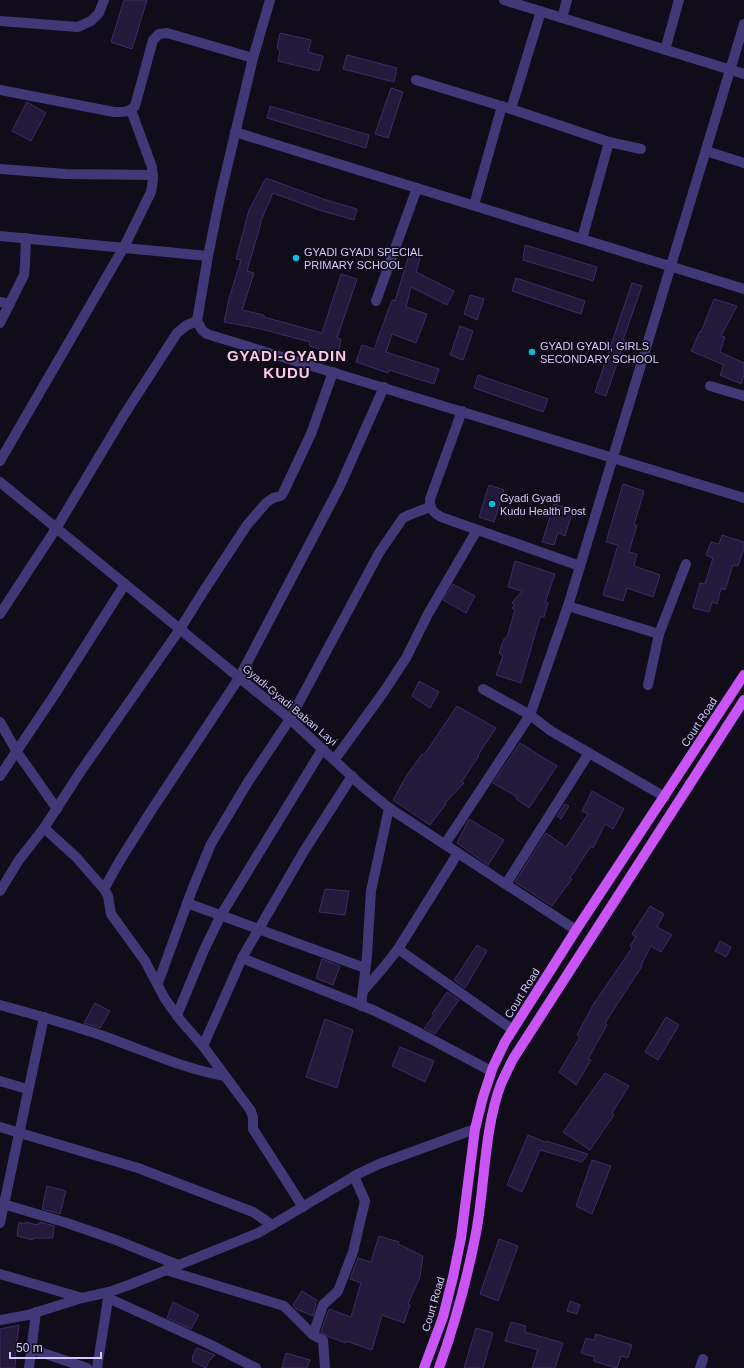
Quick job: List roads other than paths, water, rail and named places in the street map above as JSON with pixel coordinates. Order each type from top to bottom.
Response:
[{"type":"main road","name":"Court Road","points":[[424,1368],[443,1316],[453,1277],[461,1238],[475,1129],[491,1071],[505,1042],[576,930],[744,674]]},
{"type":"main road","points":[[440,1368],[457,1313],[476,1233],[489,1133],[494,1107],[501,1084],[517,1052],[744,700]]},
{"type":"street","points":[[0,21],[78,27],[91,21],[99,13],[104,0]]},
{"type":"street","points":[[270,0],[253,58],[220,197],[197,321],[202,330],[207,334],[744,498]]},
{"type":"street","points":[[504,0],[744,74]]},
{"type":"street","points":[[562,18],[567,0]]},
{"type":"street","points":[[665,50],[679,0]]},
{"type":"street","points":[[474,205],[506,107],[541,11]]},
{"type":"street","points":[[445,844],[530,715],[568,606],[744,24]]},
{"type":"street","points":[[0,90],[114,112],[125,112],[131,110],[135,106],[153,40],[159,34],[168,33],[253,58]]},
{"type":"street","points":[[416,80],[506,107],[609,142],[641,149]]},
{"type":"street","points":[[0,461],[124,247],[152,188],[152,167],[131,110]]},
{"type":"street","points":[[235,132],[744,289]]},
{"type":"street","points":[[582,239],[609,142]]},
{"type":"street","points":[[706,151],[744,162]]},
{"type":"street","points":[[0,169],[66,174],[153,175]]},
{"type":"street","points":[[376,301],[418,188]]},
{"type":"street","points":[[0,236],[208,256]]},
{"type":"street","points":[[0,323],[5,303],[25,270],[26,238]]},
{"type":"street","points":[[0,614],[57,527],[124,415],[177,333],[187,325],[197,321]]},
{"type":"street","points":[[0,891],[19,860],[44,828],[81,771],[180,629],[247,525],[266,503],[273,498],[281,496],[311,434],[333,372]]},
{"type":"street","points":[[710,386],[744,396]]},
{"type":"street","points":[[104,889],[119,862],[239,678],[340,486],[384,388]]},
{"type":"street","points":[[462,411],[430,499],[430,507],[435,514],[580,566]]},
{"type":"street","name":"Gyadi-Gyadi Baban Layi","points":[[0,482],[57,527],[290,719],[389,808],[576,930]]},
{"type":"street","points":[[158,983],[211,844],[248,782],[290,719],[379,553],[403,518],[430,507]]},
{"type":"street","points":[[335,759],[383,693],[406,658],[428,614],[477,530]]},
{"type":"street","points":[[648,685],[659,634],[686,564]]},
{"type":"street","points":[[0,776],[125,584]]},
{"type":"street","points":[[568,606],[659,634]]},
{"type":"street","points":[[483,689],[530,715],[551,731],[665,796]]},
{"type":"street","points":[[0,722],[17,752],[57,809]]},
{"type":"street","points":[[177,1015],[204,950],[221,914],[323,748]]},
{"type":"street","points":[[506,884],[589,753]]},
{"type":"street","points":[[203,1046],[242,958],[258,929],[304,851],[352,776]]},
{"type":"street","points":[[361,1006],[371,891],[389,808]]},
{"type":"street","points":[[44,828],[76,857],[104,889],[108,896],[111,914],[145,961],[158,983],[165,999],[203,1046],[251,1111],[253,1116],[253,1129],[303,1207]]},
{"type":"street","points":[[363,991],[398,949],[458,853]]},
{"type":"street","points":[[188,903],[365,968]]},
{"type":"street","points":[[398,949],[513,1030]]},
{"type":"street","points":[[242,958],[361,1006],[410,1028],[491,1071]]},
{"type":"street","points":[[0,1005],[44,1017],[106,1037],[208,1073],[225,1076]]},
{"type":"street","points":[[0,1223],[2,1203],[44,1017]]},
{"type":"street","points":[[0,1081],[27,1089]]},
{"type":"street","points":[[0,1127],[138,1168],[253,1212],[272,1225]]},
{"type":"street","points":[[0,1320],[36,1312],[82,1298],[109,1295],[129,1285],[272,1225],[354,1176],[379,1164],[475,1129]]},
{"type":"street","points":[[313,1335],[322,1305],[338,1291],[353,1252],[365,1201],[354,1176]]},
{"type":"street","points":[[2,1203],[116,1240],[178,1265]]},
{"type":"street","points":[[166,1270],[284,1306],[313,1335],[323,1340],[325,1368]]},
{"type":"street","points":[[0,1274],[82,1298]]},
{"type":"street","points":[[97,1368],[109,1295]]},
{"type":"street","points":[[109,1295],[256,1368]]},
{"type":"street","points":[[29,1368],[36,1312]]},
{"type":"street","points":[[31,1349],[87,1368]]},
{"type":"place","name":"GYADI GYADI SPECIAL PRIMARY SCHOOL","points":[[296,258]]},
{"type":"place","name":"GYADI GYADI, GIRLS SECONDARY SCHOOL","points":[[532,352]]},
{"type":"place","name":"Gyadi Gyadi Kudu Health Post","points":[[492,504]]},
{"type":"district","name":"GYADI-GYADIN KUDU","points":[[287,364]]}]
